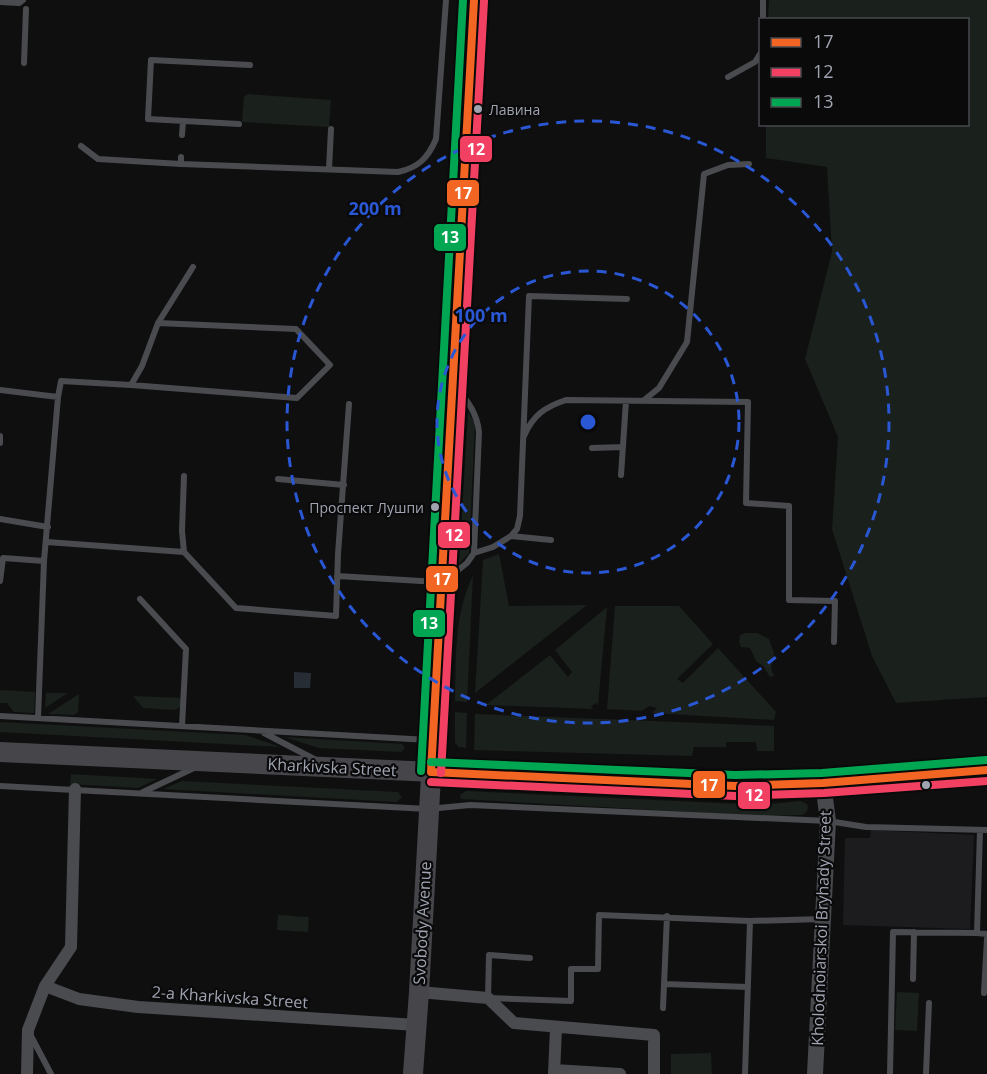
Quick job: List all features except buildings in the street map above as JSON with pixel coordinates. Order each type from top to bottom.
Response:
[{"type":"main road","name":"Svobody Avenue","points":[[413,1074],[473,8]]},
{"type":"main road","name":"Kharkivska Street","points":[[0,752],[735,786],[823,783],[987,770]]},
{"type":"street","name":"Kholodnoiarskoi Bryhady Street","points":[[815,1074],[828,821],[823,783]]},
{"type":"street","points":[[27,1074],[28,1030],[45,986],[71,947],[75,789]]},
{"type":"street","name":"2-a Kharkivska Street","points":[[45,986],[78,999],[138,1007],[417,1025]]},
{"type":"street","points":[[419,992],[488,998],[514,1023],[654,1035],[654,1074]]},
{"type":"street","points":[[556,1028],[554,1072],[620,1074]]},
{"type":"lane","points":[[0,2],[19,3],[23,0]]},
{"type":"lane","points":[[81,146],[98,159],[181,160],[398,172],[412,169],[430,153],[436,140],[446,0]]},
{"type":"lane","points":[[473,8],[487,0]]},
{"type":"lane","points":[[763,0],[763,18]]},
{"type":"lane","points":[[24,63],[26,9]]},
{"type":"lane","points":[[728,77],[754,62],[759,55]]},
{"type":"lane","points":[[239,124],[148,119],[151,60],[250,65]]},
{"type":"lane","points":[[182,135],[183,122]]},
{"type":"lane","points":[[329,169],[330,129]]},
{"type":"lane","points":[[642,401],[659,388],[687,342],[704,174],[728,165],[749,164]]},
{"type":"lane","points":[[131,385],[142,366],[158,323],[194,267]]},
{"type":"lane","points":[[337,576],[441,583],[461,568],[474,553],[493,547],[511,536],[517,529],[520,516],[530,296],[627,299]]},
{"type":"lane","points":[[38,718],[44,561],[61,381],[297,398],[330,364],[296,329],[158,323]]},
{"type":"lane","points":[[453,382],[478,418],[474,553]]},
{"type":"lane","points":[[0,390],[58,396]]},
{"type":"lane","points":[[524,436],[536,415],[549,406],[579,399],[748,402],[746,503],[789,506],[789,600],[835,601],[834,642]]},
{"type":"lane","points":[[621,475],[626,401]]},
{"type":"lane","points":[[184,476],[182,531],[184,552],[236,608],[336,616],[349,404]]},
{"type":"lane","points":[[0,436],[0,443]]},
{"type":"lane","points":[[592,448],[623,447]]},
{"type":"lane","points":[[278,478],[344,485]]},
{"type":"lane","points":[[0,519],[48,527]]},
{"type":"lane","points":[[511,536],[551,540]]},
{"type":"lane","points":[[47,542],[184,552]]},
{"type":"lane","points":[[0,581],[3,558],[44,561]]},
{"type":"lane","points":[[140,599],[186,650],[182,726]]},
{"type":"lane","points":[[0,716],[432,740]]},
{"type":"lane","points":[[261,731],[330,767]]},
{"type":"lane","points":[[142,793],[207,762]]},
{"type":"lane","points":[[0,786],[428,809],[470,805],[828,821],[866,827],[983,830],[977,933]]},
{"type":"lane","points":[[530,958],[489,955],[488,998],[571,1001],[572,969],[598,969],[598,915],[750,921],[824,919]]},
{"type":"lane","points":[[663,1008],[667,916]]},
{"type":"lane","points":[[745,1074],[750,921]]},
{"type":"lane","points":[[890,1074],[893,932],[987,934]]},
{"type":"lane","points":[[913,979],[914,932]]},
{"type":"lane","points":[[984,993],[987,939]]},
{"type":"lane","points":[[664,984],[748,987]]},
{"type":"lane","points":[[926,1074],[929,1003]]},
{"type":"lane","points":[[28,1030],[51,1074]]},
{"type":"shaded area","points":[[769,0],[987,0],[987,697],[896,703],[872,656],[832,529],[838,437],[805,359],[832,252],[827,167],[766,158],[766,126],[969,126],[969,18],[768,18]]},
{"type":"shaded area","points":[[248,94],[331,100],[329,127],[242,122],[244,97]]},
{"type":"shaded area","points":[[468,412],[475,422],[469,553],[459,564]]},
{"type":"shaded area","points":[[499,554],[509,606],[587,605],[475,693],[483,560]]},
{"type":"shaded area","points":[[473,575],[467,702],[455,701],[459,621]]},
{"type":"shaded area","points":[[615,606],[679,606],[713,644],[677,679],[683,683],[718,648],[776,712],[774,720],[652,713],[657,708],[649,706],[642,711],[607,709]]},
{"type":"shaded area","points":[[607,607],[598,705],[596,703],[591,706],[593,709],[486,705],[550,655],[568,677],[572,672],[555,650]]},
{"type":"shaded area","points":[[757,633],[769,639],[774,653],[771,668],[774,676],[770,677],[763,666],[756,661],[750,648],[741,647],[740,635]]},
{"type":"shaded area","points":[[294,672],[311,673],[310,688],[294,688]]},
{"type":"shaded area","points":[[0,690],[35,692],[34,713],[14,712],[7,703],[0,703]]},
{"type":"shaded area","points":[[46,693],[68,693],[45,708]]},
{"type":"shaded area","points":[[79,694],[78,712],[74,715],[48,714]]},
{"type":"shaded area","points":[[133,696],[183,698],[182,706],[175,710],[143,708]]},
{"type":"shaded area","points":[[455,712],[467,713],[466,748],[459,747],[455,743]]},
{"type":"shaded area","points":[[475,714],[774,726],[774,751],[757,751],[756,742],[726,742],[726,747],[694,747],[692,756],[474,750]]},
{"type":"shaded area","points":[[0,722],[245,735],[281,747],[0,732]]},
{"type":"shaded area","points":[[284,737],[402,744],[405,748],[401,752],[319,748]]},
{"type":"shaded area","points":[[71,774],[157,779],[138,788],[70,784]]},
{"type":"shaded area","points":[[182,781],[398,792],[402,797],[397,802],[163,789]]},
{"type":"shaded area","points":[[466,791],[760,805],[801,801],[807,804],[808,808],[802,815],[762,816],[461,799],[460,795]]},
{"type":"shaded area","points":[[871,830],[974,835],[970,929],[843,925],[845,838],[870,838]]},
{"type":"shaded area","points":[[278,915],[309,917],[308,932],[277,930]]},
{"type":"shaded area","points":[[897,992],[919,993],[917,1031],[895,1030]]},
{"type":"shaded area","points":[[711,1053],[712,1074],[671,1074],[671,1054]]},
{"type":"transit line","name":"13","points":[[421,771],[463,0]]},
{"type":"transit line","name":"17","points":[[431,772],[474,0]]},
{"type":"transit line","name":"12","points":[[441,773],[484,1]]},
{"type":"transit line","name":"13","points":[[431,762],[735,775],[822,773],[986,760]]},
{"type":"transit line","name":"17","points":[[431,772],[735,786],[823,783],[987,770]]},
{"type":"transit line","name":"12","points":[[431,782],[735,796],[824,793],[987,781]]},
{"type":"place","name":"Лавина","points":[[478,109]]},
{"type":"place","name":"Проспект Лушпи","points":[[435,507]]}]
